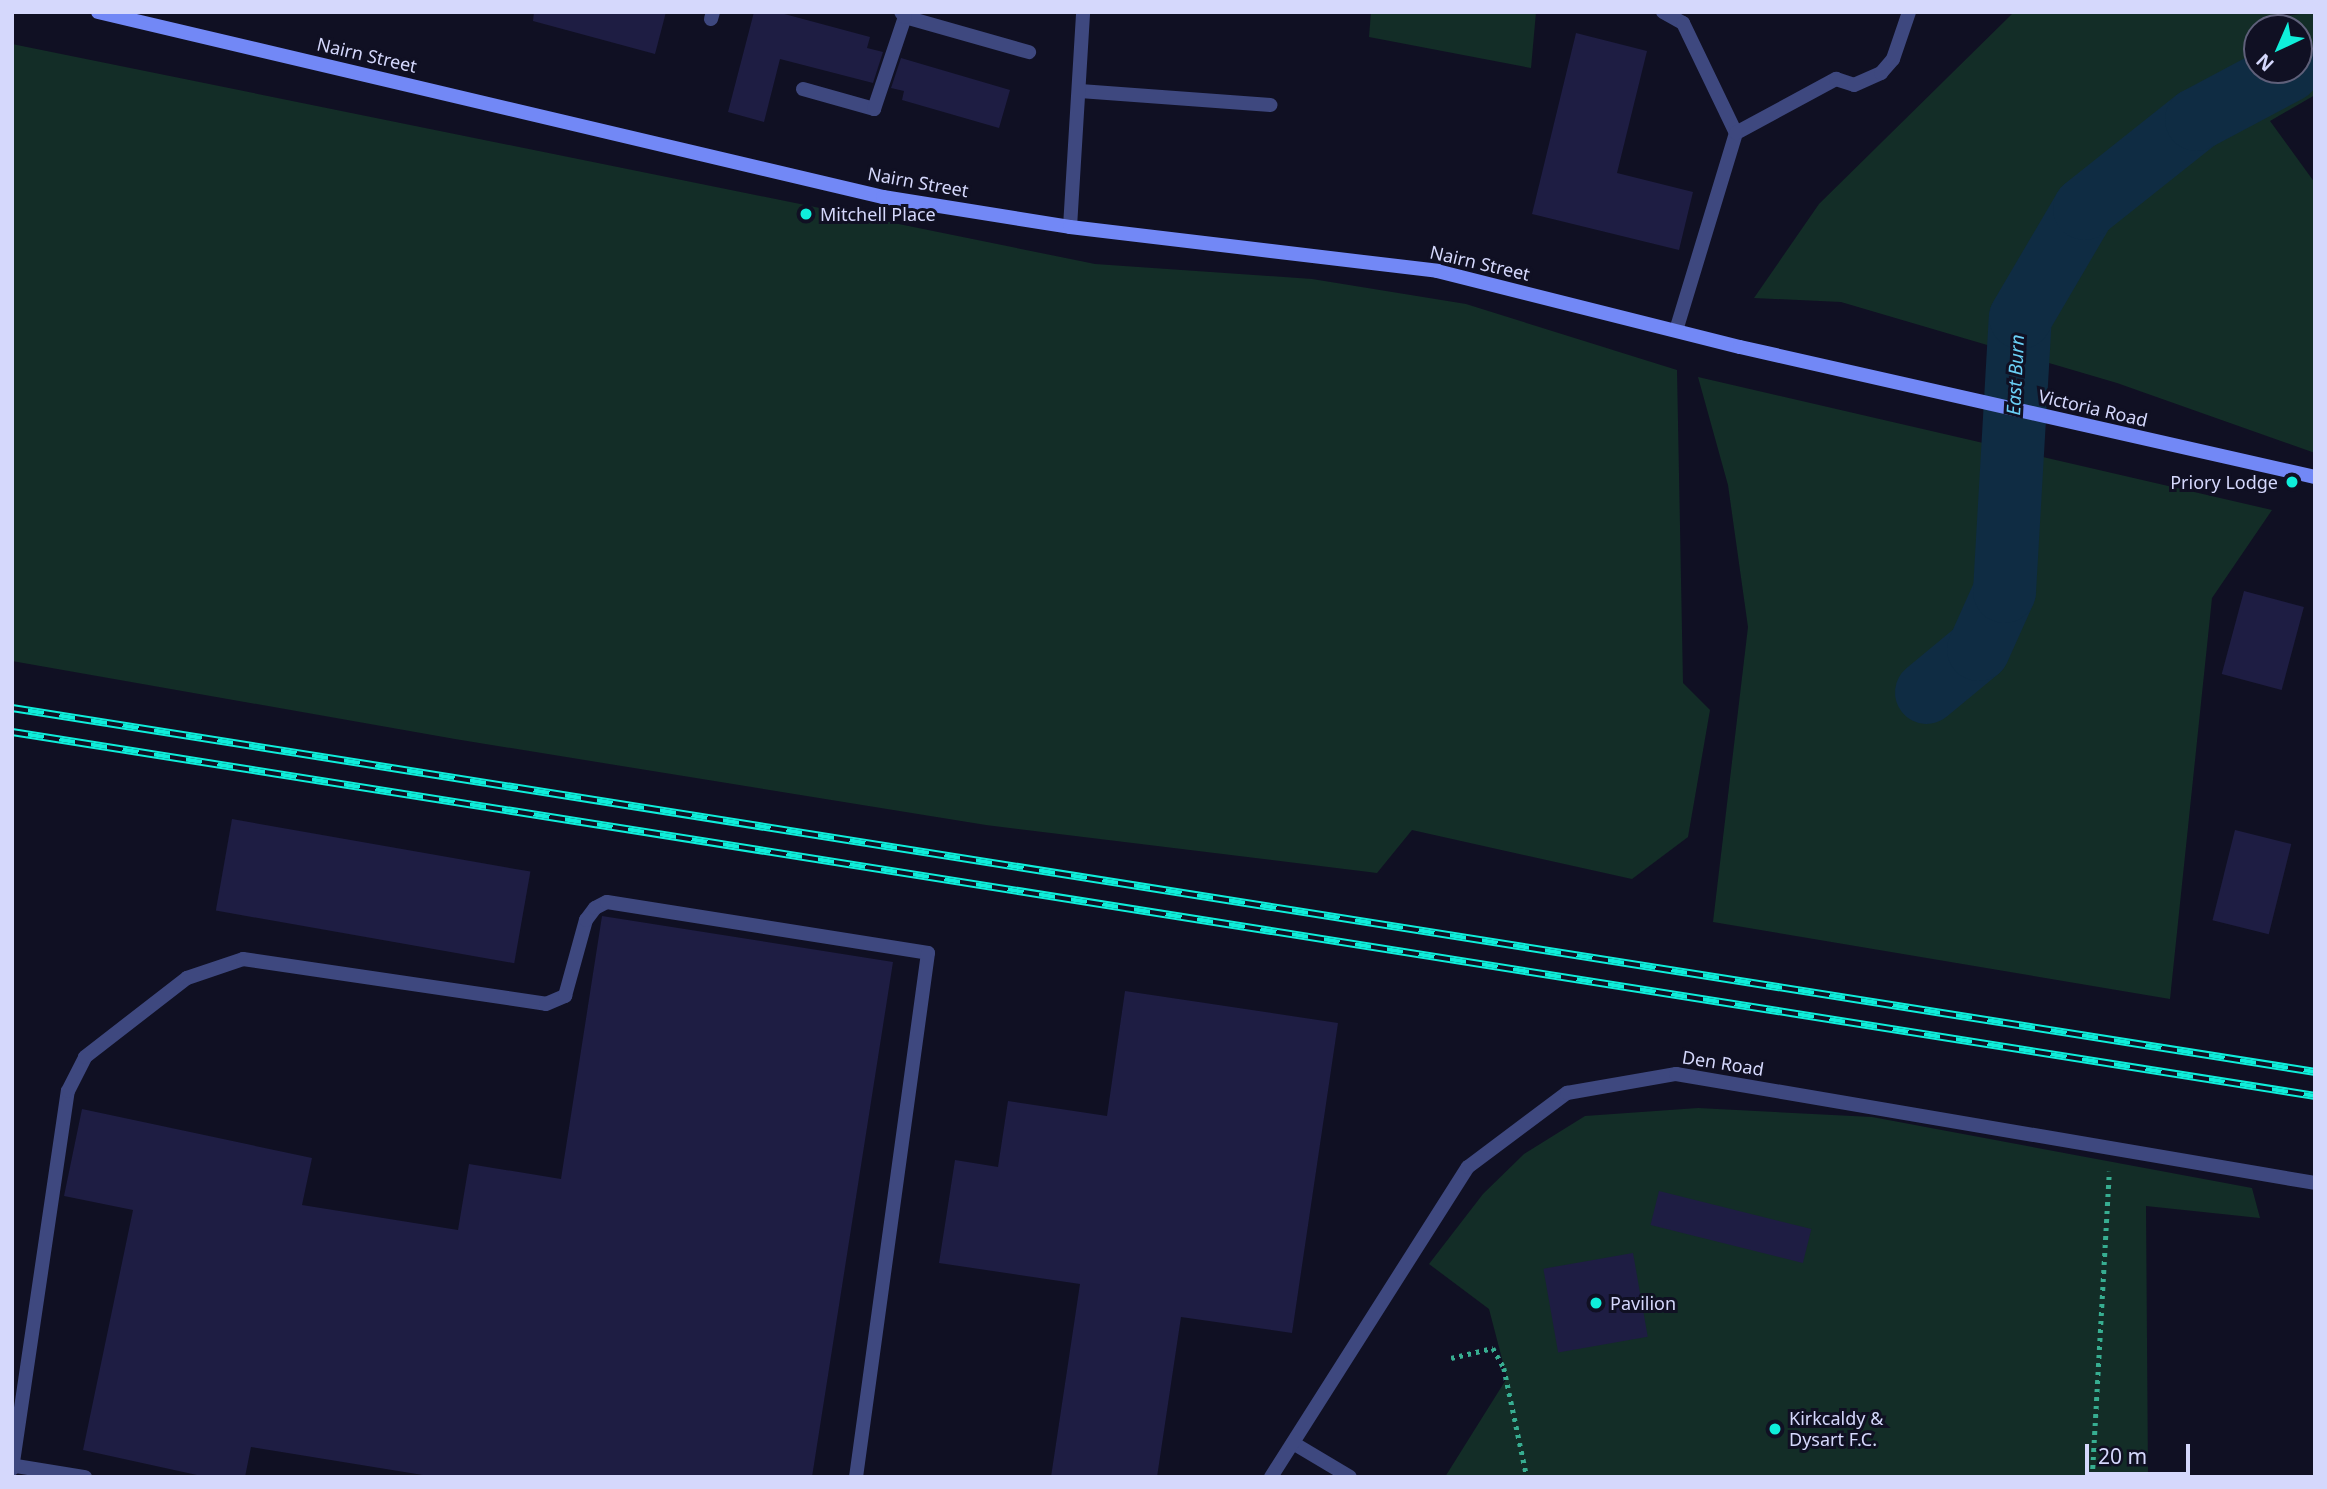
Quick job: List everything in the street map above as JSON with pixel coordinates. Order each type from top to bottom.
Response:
[{"type":"main road","name":"Nairn Street","points":[[98,12],[127,15],[883,197],[1070,227],[1437,271],[1740,347]]},
{"type":"main road","name":"Victoria Road","points":[[1740,347],[2315,477]]},
{"type":"street","points":[[1070,227],[1083,12]]},
{"type":"street","points":[[1663,12],[1683,23],[1736,132],[1676,330]]},
{"type":"street","points":[[1736,132],[1836,79],[1854,85],[1881,73],[1893,59],[1909,12]]},
{"type":"street","points":[[803,89],[874,109],[903,15],[1029,51]]},
{"type":"street","points":[[1080,91],[1270,104]]},
{"type":"street","points":[[85,1477],[14,1467],[68,1091],[85,1057],[187,978],[243,959],[546,1004],[565,996],[586,920],[595,908],[607,902],[928,953],[856,1477]]},
{"type":"street","name":"Den Road","points":[[1271,1477],[1468,1167],[1567,1093],[1676,1074],[2315,1183]]},
{"type":"street","points":[[1293,1443],[1350,1477]]},
{"type":"path","points":[[2092,1477],[2111,1149]]},
{"type":"path","points":[[1451,1358],[1493,1348],[1504,1368],[1527,1477]]},
{"type":"green space","points":[[1371,12],[1536,12],[1531,68],[1369,37]]},
{"type":"green space","points":[[2014,12],[2279,12],[2281,14],[2243,14],[2243,84],[2313,84],[2313,14],[2299,14],[2315,12],[2315,95],[2270,121],[2315,183],[2315,453],[2117,383],[1841,302],[1754,298],[1819,204]]},
{"type":"green space","points":[[12,44],[1095,264],[1312,279],[1466,304],[1677,370],[1683,683],[1710,710],[1688,837],[1632,879],[1412,830],[1377,873],[986,825],[455,739],[12,661]]},
{"type":"green space","points":[[1698,377],[2272,510],[2212,598],[2170,999],[1713,922],[1748,627],[1728,485]]},
{"type":"green space","points":[[1698,1108],[1872,1117],[2252,1188],[2260,1218],[2146,1206],[2148,1477],[1445,1477],[1507,1378],[1489,1309],[1429,1264],[1483,1194],[1524,1154],[1585,1116]]},
{"type":"building","points":[[534,12],[666,12],[655,54],[533,21]]},
{"type":"building","points":[[754,12],[777,12],[870,37],[867,48],[883,52],[873,83],[780,59],[764,122],[728,112]]},
{"type":"building","points":[[1576,33],[1647,51],[1617,173],[1693,192],[1679,250],[1532,214]]},
{"type":"building","points":[[901,58],[1010,90],[999,128],[902,100],[904,91],[891,88]]},
{"type":"building","points":[[2244,591],[2304,607],[2282,690],[2222,674]]},
{"type":"building","points":[[232,819],[530,872],[514,963],[216,911]]},
{"type":"building","points":[[2235,830],[2291,844],[2269,934],[2213,920]]},
{"type":"building","points":[[602,916],[893,962],[812,1477],[435,1477],[251,1447],[245,1477],[206,1477],[83,1450],[133,1210],[64,1196],[82,1109],[312,1158],[302,1205],[458,1230],[469,1164],[561,1179]]},
{"type":"building","points":[[1125,991],[1338,1023],[1292,1333],[1181,1317],[1157,1477],[1051,1477],[1080,1284],[939,1263],[955,1160],[998,1167],[1008,1101],[1107,1116]]},
{"type":"building","points":[[1659,1191],[1811,1229],[1803,1263],[1651,1225]]},
{"type":"building","name":"Pavilion","points":[[1633,1253],[1648,1337],[1558,1353],[1543,1269]]},
{"type":"waterway","name":"East Burn","points":[[1926,692],[1978,649],[2004,591],[2020,317],[2084,208],[2196,119],[2262,84]]},
{"type":"railway","points":[[12,708],[2315,1072]]},
{"type":"railway","points":[[12,732],[2315,1096]]},
{"type":"place","name":"Mitchell Place","points":[[806,214]]},
{"type":"place","name":"Priory Lodge","points":[[2292,482]]},
{"type":"place","name":"Pavilion","points":[[1596,1303]]},
{"type":"place","name":"Kirkcaldy & Dysart F.C.","points":[[1775,1429]]}]
